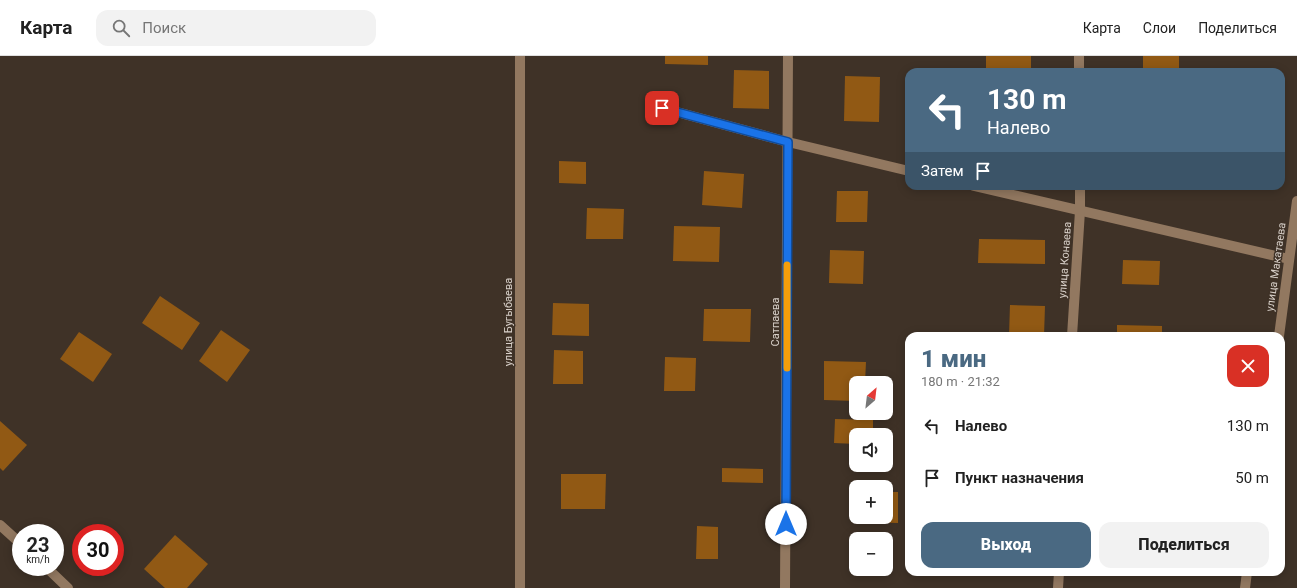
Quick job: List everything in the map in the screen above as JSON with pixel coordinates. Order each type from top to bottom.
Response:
[{"type":"street","name":"улица Бугыбаева","points":[[520,56],[520,588]]},
{"type":"street","name":"Сатпаева","points":[[785,588],[788,56]]},
{"type":"street","points":[[1079,56],[1079,68]]},
{"type":"street","points":[[662,108],[788,142],[905,170]]},
{"type":"street","points":[[991,190],[1289,259]]},
{"type":"street","name":"улица Конаева","points":[[1072,332],[1080,190]]},
{"type":"street","name":"улица Макатаева","points":[[1280,332],[1297,201]]},
{"type":"street","points":[[0,525],[12,536]]},
{"type":"street","points":[[55,576],[68,588]]},
{"type":"street","points":[[1058,576],[1058,588]]},
{"type":"street","points":[[1245,588],[1246,576]]},
{"type":"building","points":[[665,56],[708,56],[708,65],[665,64]]},
{"type":"building","points":[[986,56],[1031,56],[1031,68],[986,68]]},
{"type":"building","points":[[1143,56],[1179,56],[1179,68],[1143,68]]},
{"type":"building","points":[[734,70],[769,71],[769,109],[733,108]]},
{"type":"building","points":[[845,76],[880,77],[879,122],[844,121]]},
{"type":"building","points":[[559,161],[586,162],[586,184],[559,183]]},
{"type":"building","points":[[704,171],[744,174],[742,208],[702,205]]},
{"type":"building","points":[[837,191],[868,191],[867,222],[836,222]]},
{"type":"building","points":[[587,208],[624,209],[623,239],[586,239]]},
{"type":"building","points":[[674,226],[720,227],[719,262],[673,261]]},
{"type":"building","points":[[979,239],[1045,240],[1045,264],[978,263]]},
{"type":"building","points":[[830,250],[864,251],[863,284],[829,283]]},
{"type":"building","points":[[1123,260],[1160,261],[1159,285],[1122,284]]},
{"type":"building","points":[[160,296],[200,323],[182,350],[142,323]]},
{"type":"building","points":[[553,303],[589,304],[589,336],[552,335]]},
{"type":"building","points":[[1010,305],[1045,306],[1044,332],[1009,332]]},
{"type":"building","points":[[704,309],[751,309],[750,342],[703,341]]},
{"type":"building","points":[[1117,325],[1162,326],[1162,332],[1117,332]]},
{"type":"building","points":[[221,330],[250,350],[227,382],[199,361]]},
{"type":"building","points":[[79,332],[112,354],[93,382],[60,359]]},
{"type":"building","points":[[554,350],[583,351],[583,384],[553,384]]},
{"type":"building","points":[[665,357],[696,358],[695,391],[664,391]]},
{"type":"building","points":[[824,361],[866,362],[865,376],[849,376],[849,401],[824,400]]},
{"type":"building","points":[[835,419],[873,420],[873,428],[849,428],[849,444],[834,443]]},
{"type":"building","points":[[0,421],[27,445],[3,471],[0,468]]},
{"type":"building","points":[[722,468],[763,469],[763,483],[722,482]]},
{"type":"building","points":[[561,474],[606,474],[605,509],[561,509]]},
{"type":"building","points":[[893,492],[898,492],[898,523],[893,523]]},
{"type":"building","points":[[697,526],[718,527],[718,559],[696,559]]},
{"type":"building","points":[[175,535],[208,564],[187,588],[165,588],[144,569]]},
{"type":"slow traffic","points":[[787,265],[787,368]]},
{"type":"route","points":[[662,108],[788,142],[786,524]]}]
